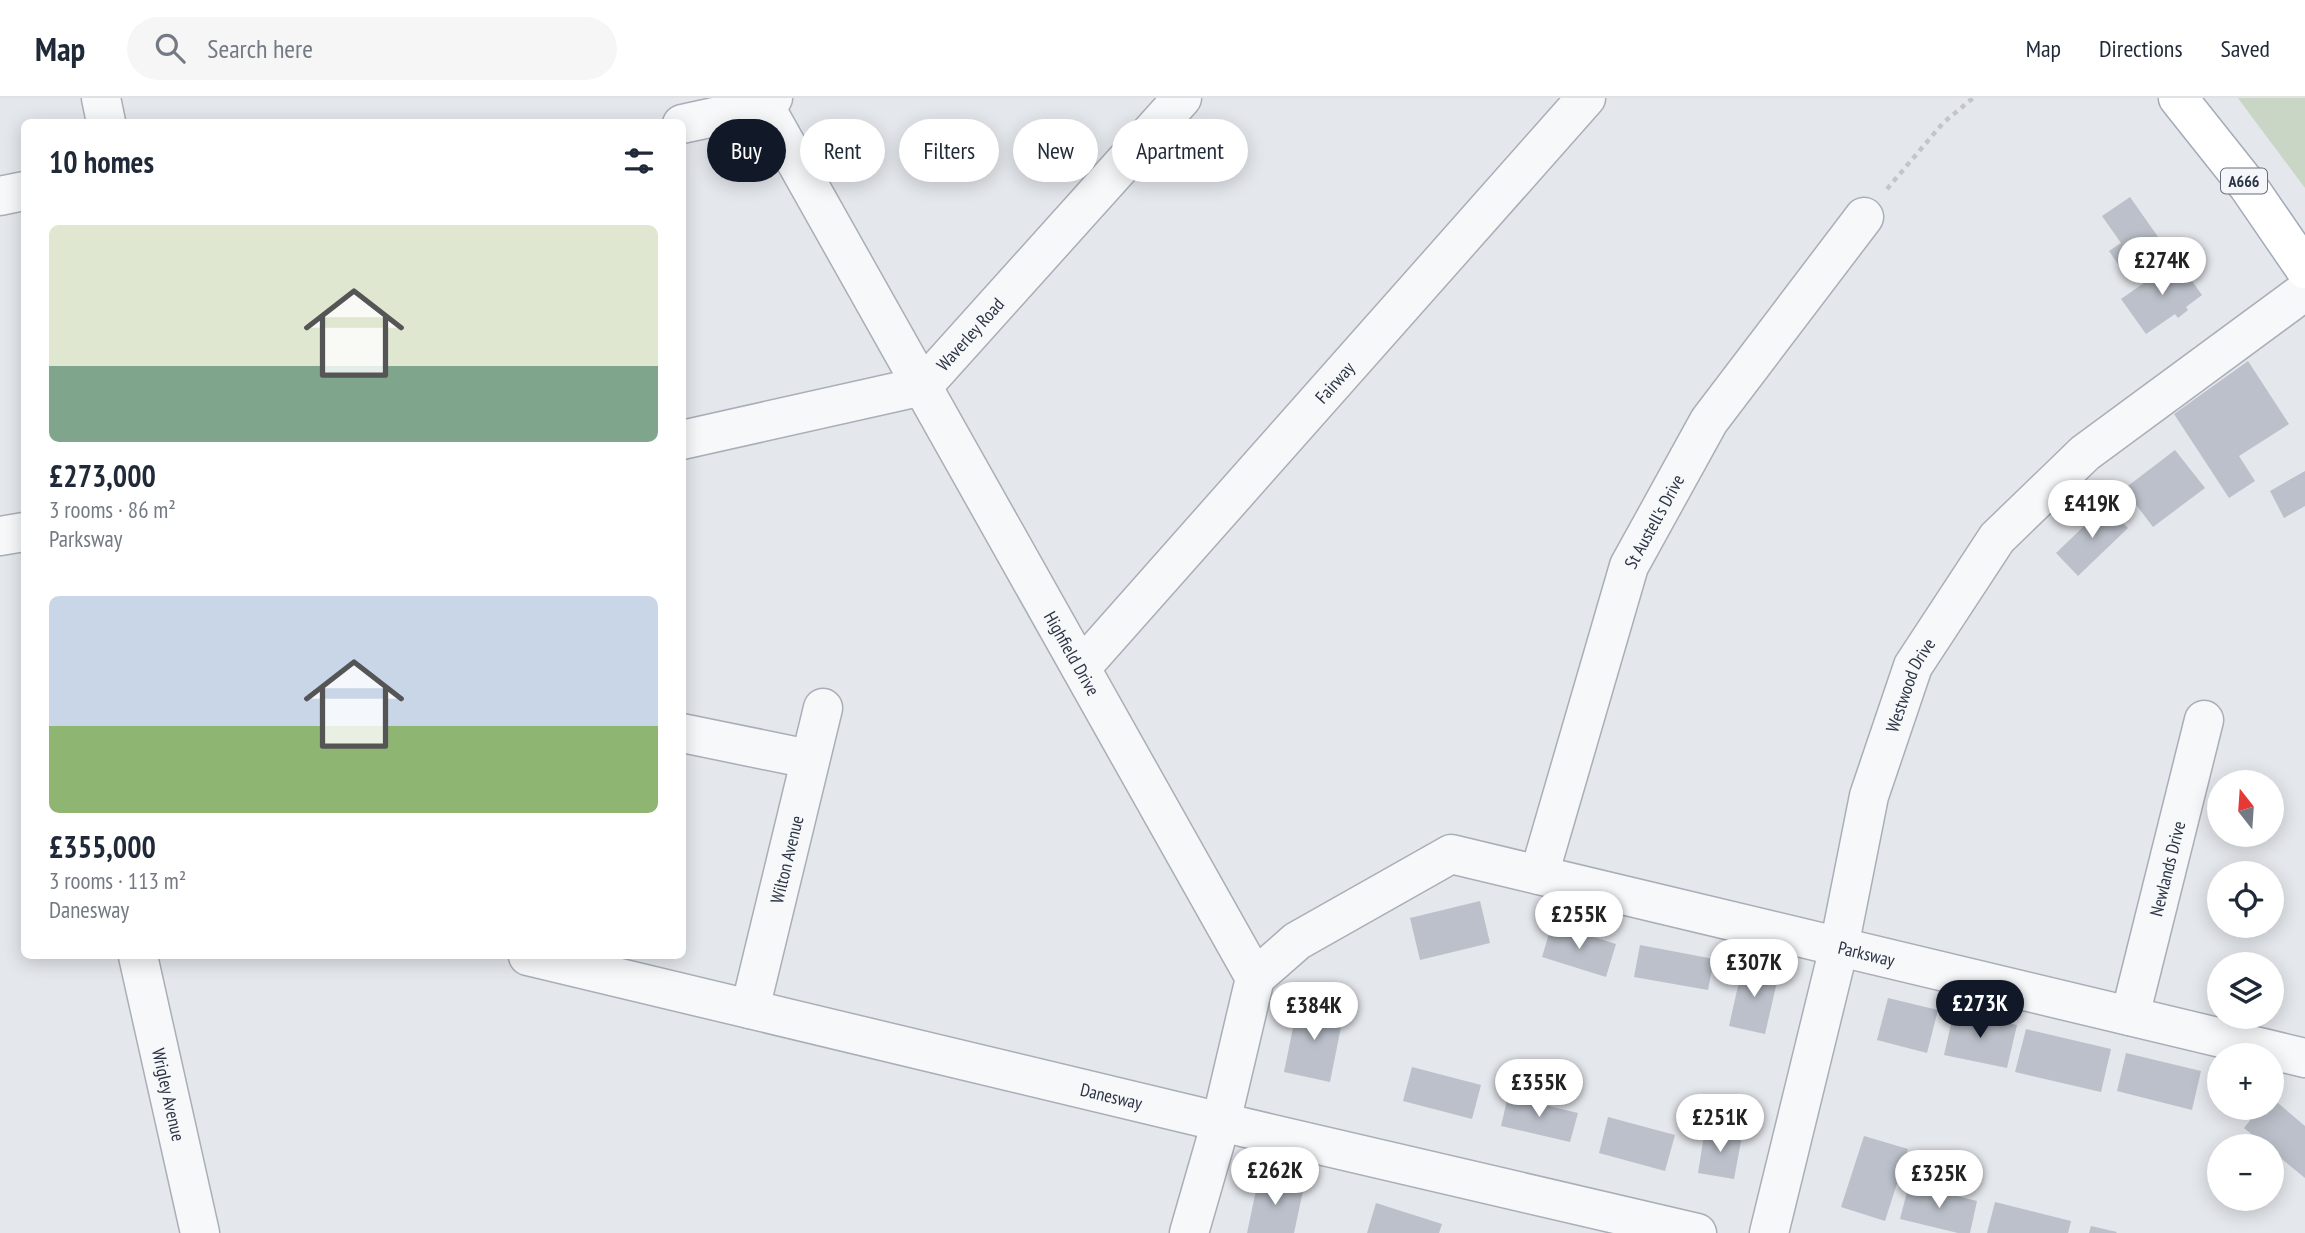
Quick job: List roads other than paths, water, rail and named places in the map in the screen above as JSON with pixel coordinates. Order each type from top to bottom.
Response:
[{"type":"main road","name":"A666","points":[[2178,98],[2248,186],[2305,269]]},
{"type":"street","points":[[101,98],[105,119]]},
{"type":"street","name":"Waverley Road","points":[[686,439],[923,386],[1181,98]]},
{"type":"street","name":"Fairway","points":[[1081,668],[1586,98]]},
{"type":"street","points":[[686,123],[766,101]]},
{"type":"street","name":"Highfield Drive","points":[[766,101],[1255,978]]},
{"type":"street","points":[[0,196],[21,192]]},
{"type":"street","name":"St Austell's Drive","points":[[1539,875],[1629,566],[1709,421],[1864,217]]},
{"type":"street","name":"Westwood Drive","points":[[1769,1233],[1839,947],[1869,796],[1913,666],[1997,538],[2085,453],[2305,291]]},
{"type":"street","points":[[0,537],[21,533]]},
{"type":"street","name":"Wilton Avenue","points":[[750,1009],[822,708]]},
{"type":"street","name":"Newlands Drive","points":[[2130,1016],[2204,720]]},
{"type":"street","points":[[686,734],[809,759]]},
{"type":"street","name":"Parksway","points":[[1255,978],[1297,941],[1451,854],[2305,1058]]},
{"type":"street","name":"Wrigley Avenue","points":[[139,959],[200,1233]]},
{"type":"street","name":"Danesway","points":[[541,959],[1697,1233]]},
{"type":"street","points":[[1189,1233],[1221,1122],[1255,978]]}]
